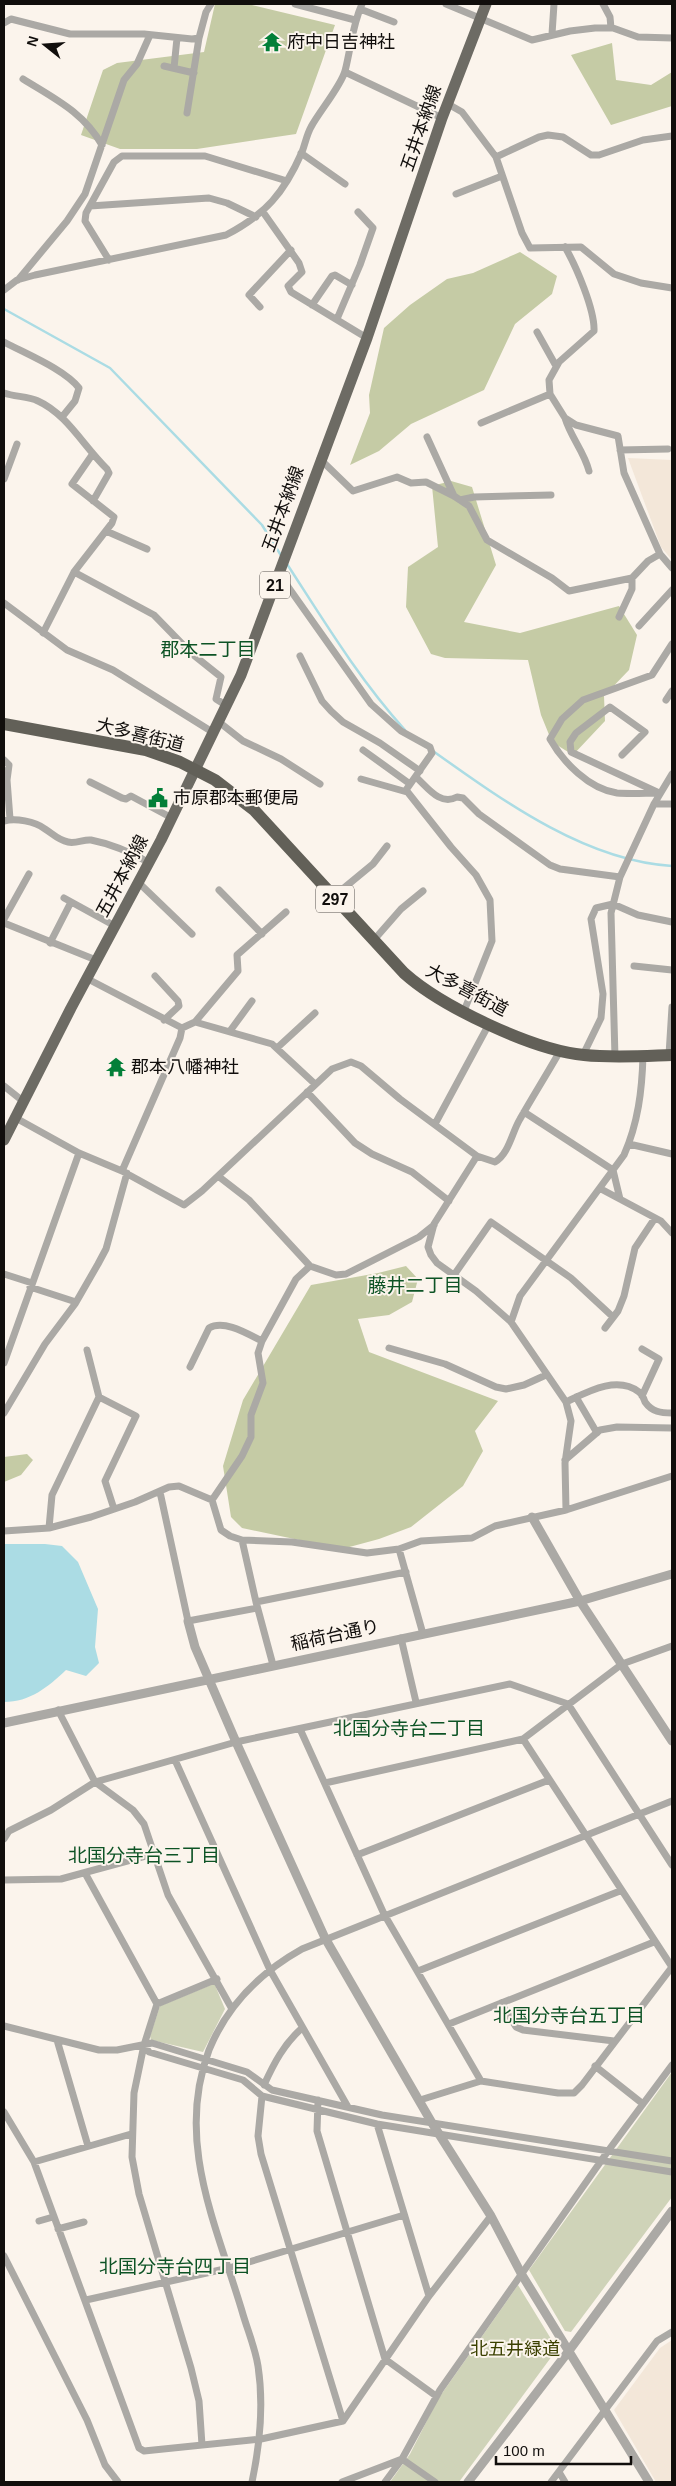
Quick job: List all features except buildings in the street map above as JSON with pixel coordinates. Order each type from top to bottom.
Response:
[{"type":"highway","name":"大多喜街道","points":[[4,724],[146,750],[196,769],[225,787],[254,810],[412,981],[464,1011],[520,1038],[560,1051],[615,1057],[671,1055]]},
{"type":"main road","name":"五井本納線","points":[[5,1135],[14,1116],[24,1102],[86,978],[150,863],[244,668],[320,459],[367,338],[442,118],[486,4]]},
{"type":"street","points":[[186,113],[199,38],[206,12],[211,4]]},
{"type":"street","points":[[295,4],[355,20]]},
{"type":"street","points":[[446,4],[532,40],[552,34],[595,28],[611,28],[638,37],[672,38]]},
{"type":"street","points":[[552,34],[554,4]]},
{"type":"street","points":[[603,4],[610,17],[611,28]]},
{"type":"street","points":[[17,280],[226,235],[256,217],[263,212],[287,180],[301,153],[310,129],[345,72],[355,20],[361,6],[394,22]]},
{"type":"street","points":[[4,23],[10,19],[70,34],[199,38]]},
{"type":"street","points":[[4,290],[17,280],[67,221],[85,194],[124,80],[138,64],[150,35]]},
{"type":"street","points":[[174,68],[178,38]]},
{"type":"street","points":[[164,66],[194,73]]},
{"type":"street","points":[[345,72],[442,118]]},
{"type":"street","points":[[24,78],[80,116],[91,126],[102,145]]},
{"type":"street","points":[[448,104],[462,112],[496,157],[522,233],[530,248],[581,248],[586,250],[614,274],[641,283],[672,288]]},
{"type":"street","points":[[496,157],[539,136],[563,137],[591,155],[599,155],[643,140],[672,136]]},
{"type":"street","points":[[301,153],[345,184]]},
{"type":"street","points":[[109,260],[85,222],[90,206],[114,162],[122,156],[205,156],[287,180]]},
{"type":"street","points":[[456,194],[502,176]]},
{"type":"street","points":[[90,206],[209,198],[227,203],[256,217]]},
{"type":"street","points":[[263,212],[299,262],[302,272],[288,286],[288,290],[367,338]]},
{"type":"street","points":[[337,319],[352,285],[372,228],[358,212]]},
{"type":"street","points":[[565,248],[572,260],[590,307],[594,320],[594,331],[556,366],[549,380],[550,394],[565,418],[571,436],[581,448],[589,471]]},
{"type":"street","points":[[260,307],[249,295],[291,250]]},
{"type":"street","points":[[312,304],[332,276],[335,275],[352,285]]},
{"type":"street","points":[[537,332],[556,366]]},
{"type":"street","points":[[4,342],[75,382],[79,388],[75,401],[62,417]]},
{"type":"street","points":[[4,394],[35,400],[51,407],[62,417],[92,455],[109,472],[93,500]]},
{"type":"street","points":[[481,423],[550,394]]},
{"type":"street","points":[[565,418],[576,425],[618,436],[624,473],[660,554],[672,568]]},
{"type":"street","points":[[427,437],[457,498]]},
{"type":"street","points":[[5,473],[17,444]]},
{"type":"street","points":[[620,450],[668,449]]},
{"type":"street","points":[[43,633],[74,572],[106,531],[114,517],[72,484],[92,455]]},
{"type":"street","points":[[320,459],[353,491],[397,477],[410,483],[426,482],[457,498],[469,506],[488,540],[552,578],[569,591],[632,578],[648,561],[660,554]]},
{"type":"street","points":[[457,498],[551,495]]},
{"type":"street","points":[[106,531],[147,550]]},
{"type":"street","points":[[74,572],[154,616],[191,653],[221,678],[216,700],[227,706]]},
{"type":"street","points":[[279,574],[372,704],[401,731],[430,747],[432,752],[408,788]]},
{"type":"street","points":[[619,617],[632,589],[632,578]]},
{"type":"street","points":[[640,626],[672,590]]},
{"type":"street","points":[[4,603],[67,650],[112,670],[214,733]]},
{"type":"street","points":[[660,793],[616,793],[597,785],[575,771],[557,752],[550,739],[562,720],[583,700],[652,675],[672,644]]},
{"type":"street","points":[[300,656],[322,701],[331,711],[344,722],[380,743],[418,774],[440,799],[463,798],[479,814],[550,866],[620,877]]},
{"type":"street","points":[[666,700],[672,691]]},
{"type":"street","points":[[622,756],[645,732],[610,708],[576,733],[570,742],[571,752],[660,793]]},
{"type":"street","points":[[219,722],[243,742],[281,759],[320,784]]},
{"type":"street","points":[[363,750],[408,788],[476,875],[490,900],[492,941],[464,1011]]},
{"type":"street","points":[[4,760],[8,765],[5,780],[7,820],[34,823],[45,828],[52,836],[70,843],[91,840],[132,853],[150,863]]},
{"type":"street","points":[[615,1057],[610,928],[612,904],[620,877],[654,804],[672,774]]},
{"type":"street","points":[[361,779],[408,788]]},
{"type":"street","points":[[90,782],[122,798],[126,799],[131,796],[172,818]]},
{"type":"street","points":[[654,804],[672,804]]},
{"type":"street","points":[[333,897],[373,864],[387,846]]},
{"type":"street","points":[[4,919],[28,874]]},
{"type":"street","points":[[139,883],[192,934]]},
{"type":"street","points":[[219,890],[262,934]]},
{"type":"street","points":[[373,941],[401,909],[423,891]]},
{"type":"street","points":[[64,898],[116,926]]},
{"type":"street","points":[[50,943],[71,902]]},
{"type":"street","points":[[583,1055],[601,1018],[603,994],[591,919],[596,908],[612,904],[638,915],[672,922]]},
{"type":"street","points":[[182,1028],[194,1022],[238,971],[238,955],[286,912]]},
{"type":"street","points":[[4,923],[96,960]]},
{"type":"street","points":[[634,966],[672,970]]},
{"type":"street","points":[[156,976],[178,1001],[179,1006],[164,1020]]},
{"type":"street","points":[[86,978],[182,1028]]},
{"type":"street","points":[[230,1031],[252,1001]]},
{"type":"street","points":[[671,1055],[672,1007]]},
{"type":"street","points":[[277,1048],[315,1013]]},
{"type":"street","points":[[194,1022],[272,1044],[315,1084]]},
{"type":"street","points":[[435,1124],[489,1023]]},
{"type":"street","points":[[4,1413],[45,1344],[76,1302],[106,1249],[124,1172],[180,1038],[182,1028]]},
{"type":"street","points":[[14,1116],[79,1153],[124,1172],[184,1205],[218,1176],[332,1069],[352,1062],[361,1066],[477,1156],[495,1162],[500,1159],[524,1112],[560,1051]]},
{"type":"street","points":[[511,1322],[520,1296],[601,1189],[629,1144],[642,1091],[643,1056]]},
{"type":"street","points":[[4,1086],[24,1102]]},
{"type":"street","points":[[307,1092],[355,1143],[372,1154],[412,1172],[449,1201]]},
{"type":"street","points":[[524,1112],[613,1170],[620,1199]]},
{"type":"street","points":[[629,1144],[672,1154]]},
{"type":"street","points":[[4,1363],[79,1153]]},
{"type":"street","points":[[218,1176],[249,1200],[310,1266],[336,1275],[346,1274],[419,1237],[434,1224],[477,1156]]},
{"type":"street","points":[[601,1189],[655,1218],[672,1233]]},
{"type":"street","points":[[605,1328],[624,1296],[635,1248],[655,1218]]},
{"type":"street","points":[[454,1275],[491,1222],[571,1278],[613,1317]]},
{"type":"street","points":[[434,1224],[429,1241],[431,1255],[437,1263],[476,1291],[511,1322],[566,1402],[571,1421],[565,1460],[566,1510]]},
{"type":"street","points":[[212,1500],[242,1456],[251,1437],[251,1415],[263,1383],[258,1353],[262,1341],[296,1280],[310,1266]]},
{"type":"street","points":[[4,1274],[76,1302]]},
{"type":"street","points":[[190,1367],[209,1328],[215,1324],[224,1325],[262,1341]]},
{"type":"street","points":[[389,1348],[445,1364],[496,1387],[506,1389],[524,1385],[546,1375]]},
{"type":"street","points":[[642,1349],[659,1360],[642,1396]]},
{"type":"street","points":[[49,1528],[52,1496],[99,1397],[87,1350]]},
{"type":"street","points":[[566,1402],[597,1388],[616,1384],[640,1393],[649,1408],[672,1414]]},
{"type":"street","points":[[99,1397],[136,1416],[106,1481],[114,1509]]},
{"type":"street","points":[[576,1397],[597,1433]]},
{"type":"street","points":[[565,1460],[600,1430],[617,1427],[672,1428]]},
{"type":"street","points":[[212,1500],[221,1530],[242,1540],[292,1542],[367,1553],[399,1549],[421,1541],[472,1538],[495,1526],[566,1510],[672,1476]]},
{"type":"street","points":[[4,1530],[49,1528],[114,1509],[169,1487],[179,1486],[212,1500]]},
{"type":"street","points":[[160,1492],[195,1647],[325,1938],[432,2123],[491,2216],[522,2275],[649,2482]]},
{"type":"street","points":[[532,1517],[580,1601],[672,1741]]},
{"type":"street","points":[[242,1540],[256,1605],[273,1665]]},
{"type":"street","points":[[399,1549],[423,1634]]},
{"type":"street","points":[[188,1620],[406,1572]]},
{"type":"street","name":"稲荷台通り","points":[[4,1723],[209,1678],[580,1601],[672,1574]]},
{"type":"street","points":[[401,1638],[416,1702]]},
{"type":"street","points":[[325,1783],[523,1739],[622,1664],[672,1646]]},
{"type":"street","points":[[4,1840],[9,1831],[51,1810],[95,1782],[236,1742],[416,1702],[510,1684],[568,1704],[672,1865]]},
{"type":"street","points":[[58,1710],[95,1782],[133,1810],[144,1824],[168,1895],[217,1979],[232,2009]]},
{"type":"street","points":[[300,1729],[384,1914],[482,2081]]},
{"type":"street","points":[[420,2100],[482,2081],[558,2093],[574,2093],[582,2086],[595,2066],[672,1967],[584,1836],[523,1739]]},
{"type":"street","points":[[175,1760],[270,1970],[348,2107]]},
{"type":"street","points":[[356,1855],[549,1780]]},
{"type":"street","points":[[252,2482],[261,2439],[258,2364],[204,2187],[197,2155],[195,2118],[206,2059],[232,2009],[254,1982],[302,1949],[325,1938],[672,1801]]},
{"type":"street","points":[[4,1880],[61,1879],[153,1854]]},
{"type":"street","points":[[85,1873],[157,2004],[144,2045],[134,2094],[131,2134],[132,2157],[139,2194],[191,2368],[198,2401],[202,2446]]},
{"type":"street","points":[[418,1972],[620,1891]]},
{"type":"street","points":[[449,2024],[654,1942]]},
{"type":"street","points":[[157,2004],[217,1979]]},
{"type":"street","points":[[501,2003],[516,2027],[523,2030],[614,2041]]},
{"type":"street","points":[[4,2026],[99,2050],[152,2043],[248,2072],[272,2090],[432,2123],[672,2161]]},
{"type":"street","points":[[264,2085],[279,2054],[302,2028]]},
{"type":"street","points":[[57,2040],[88,2146]]},
{"type":"street","points":[[144,2045],[149,2052],[242,2080],[262,2096],[316,2110],[377,2124],[672,2172]]},
{"type":"street","points":[[595,2066],[642,2104]]},
{"type":"street","points":[[385,2482],[402,2459],[436,2396],[608,2151],[672,2066]]},
{"type":"street","points":[[262,2096],[258,2136],[262,2154],[342,2421]]},
{"type":"street","points":[[318,2100],[316,2110],[317,2130],[385,2359],[436,2396]]},
{"type":"street","points":[[4,2112],[34,2162],[139,2448],[144,2452],[261,2439],[342,2421],[429,2296],[491,2216]]},
{"type":"street","points":[[377,2124],[429,2296]]},
{"type":"street","points":[[34,2162],[131,2134]]},
{"type":"street","points":[[468,2482],[568,2352],[672,2211]]},
{"type":"street","points":[[86,2300],[164,2281],[229,2268],[404,2215]]},
{"type":"street","points":[[39,2221],[53,2217]]},
{"type":"street","points":[[58,2229],[84,2222]]},
{"type":"street","points":[[4,2256],[87,2420],[105,2465],[118,2482]]},
{"type":"street","points":[[552,2482],[657,2341],[672,2332]]},
{"type":"street","points":[[342,2482],[402,2459]]},
{"type":"street","points":[[402,2459],[435,2482]]},
{"type":"street","points":[[559,2472],[565,2482]]},
{"type":"shaded area","points":[[628,458],[672,460],[672,560],[661,547]]},
{"type":"shaded area","points":[[672,2340],[672,2482],[656,2482],[614,2410],[660,2348]]},
{"type":"green space","points":[[215,4],[248,4],[335,25],[296,134],[197,149],[120,149],[81,135],[103,70],[117,63],[204,52]]},
{"type":"green space","points":[[612,43],[616,80],[651,85],[672,72],[672,106],[611,125],[571,55]]},
{"type":"green space","points":[[520,252],[557,276],[552,294],[515,324],[484,390],[411,424],[379,451],[350,465],[370,413],[369,395],[384,328],[410,305],[447,279],[473,273]]},
{"type":"green space","points":[[451,481],[472,487],[496,565],[464,622],[520,633],[619,606],[637,635],[629,670],[604,696],[605,721],[573,755],[552,742],[541,715],[528,660],[445,658],[431,654],[406,607],[408,567],[438,547],[432,486]]},
{"type":"green space","points":[[406,1266],[418,1279],[412,1302],[389,1315],[358,1319],[369,1352],[498,1401],[475,1431],[483,1451],[463,1486],[411,1527],[379,1539],[342,1549],[242,1528],[231,1517],[223,1466],[243,1400],[311,1285]]},
{"type":"green space","points":[[27,1454],[33,1460],[21,1475],[4,1482],[4,1457]]},
{"type":"green space","points":[[215,1985],[225,2009],[203,2052],[151,2040],[150,2036],[160,2006]]},
{"type":"green space","name":"北五井緑道","points":[[672,2072],[672,2197],[571,2332],[565,2331],[529,2270]]},
{"type":"green space","name":"北五井緑道","points":[[518,2285],[556,2347],[555,2352],[459,2482],[390,2482],[410,2454],[438,2399]]},
{"type":"water","points":[[4,1544],[62,1546],[78,1562],[98,1609],[95,1647],[99,1663],[86,1676],[66,1670],[38,1692],[22,1699],[4,1702]]},
{"type":"waterway","points":[[4,309],[110,368],[262,525],[282,557]]},
{"type":"waterway","points":[[287,564],[357,670],[405,730]]},
{"type":"waterway","points":[[433,751],[516,808],[576,840],[608,853],[640,862],[672,866]]},
{"type":"place","name":"府中日吉神社","points":[[272,42]]},
{"type":"place","name":"市原郡本郵便局","points":[[158,798]]},
{"type":"place","name":"郡本八幡神社","points":[[116,1067]]},
{"type":"district","name":"郡本二丁目","points":[[208,649]]},
{"type":"district","name":"藤井二丁目","points":[[415,1285]]},
{"type":"district","name":"北国分寺台二丁目","points":[[409,1728]]},
{"type":"district","name":"北国分寺台三丁目","points":[[144,1855]]},
{"type":"district","name":"北国分寺台五丁目","points":[[569,2015]]},
{"type":"district","name":"北国分寺台四丁目","points":[[175,2266]]}]
